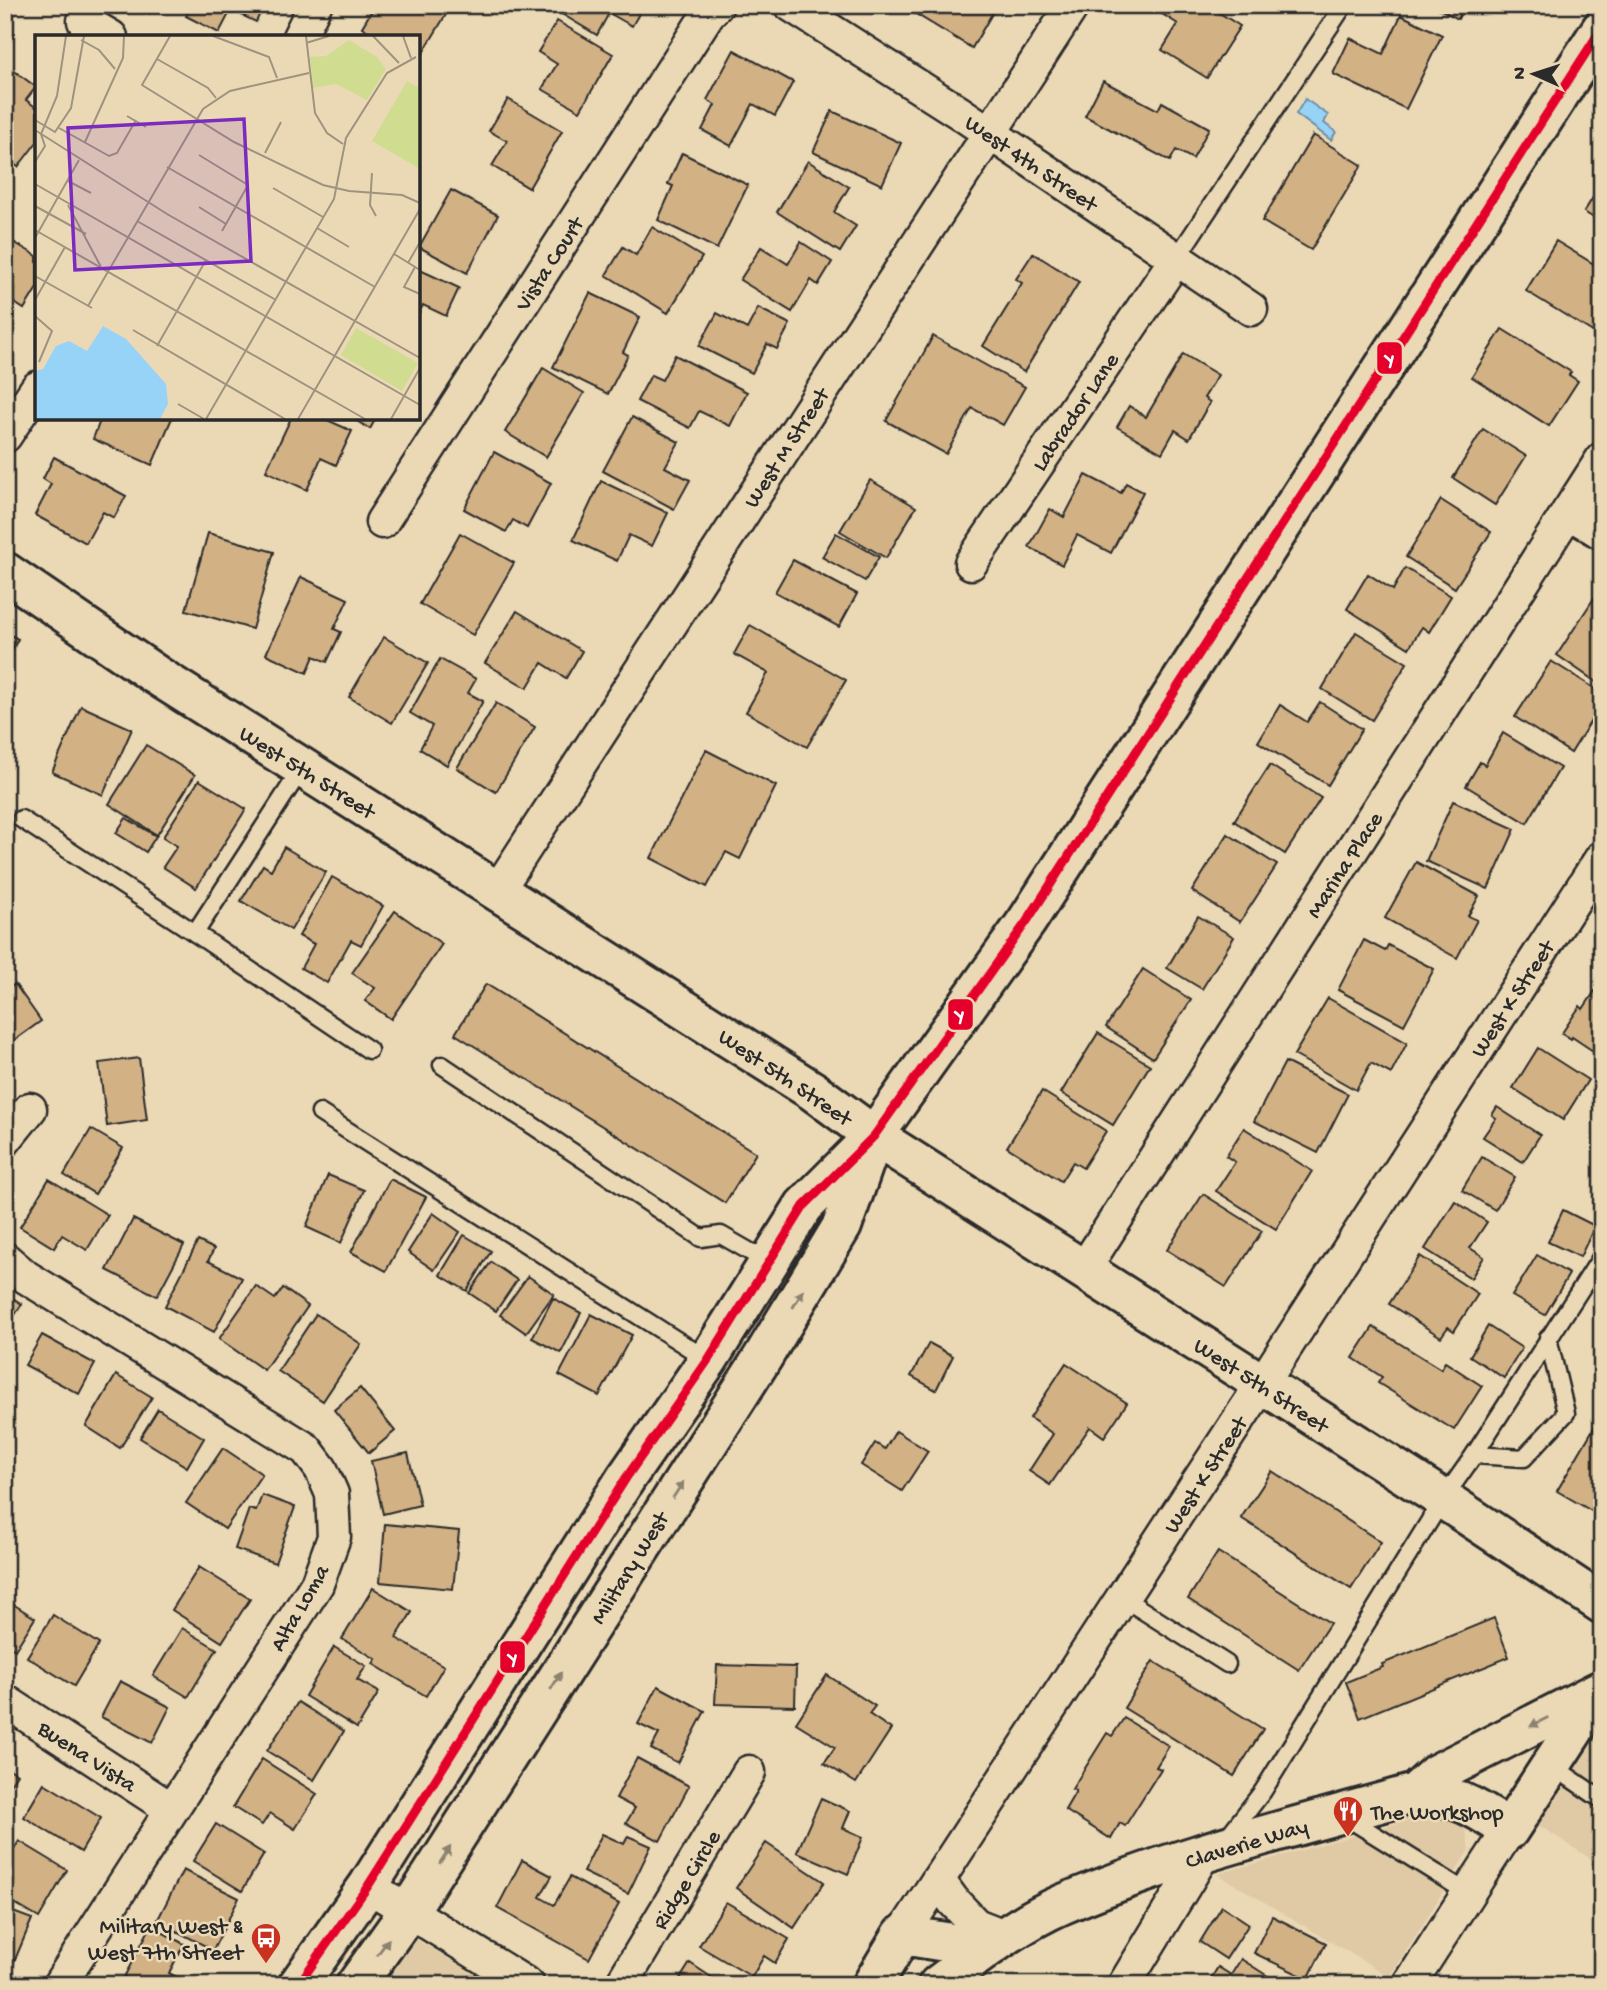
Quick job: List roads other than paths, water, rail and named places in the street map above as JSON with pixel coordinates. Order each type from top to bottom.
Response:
[{"type":"main road","name":"Military West","points":[[298,1985],[368,1886],[626,1478],[708,1360],[804,1206],[874,1136],[1027,921],[1602,27]]},
{"type":"main road","name":"West 5th Street","points":[[5,572],[156,675],[813,1091],[874,1136],[1443,1499],[1602,1604]]},
{"type":"main road","name":"Military West","points":[[358,1984],[408,1912],[778,1333],[842,1226],[874,1136]]},
{"type":"main road","name":"Claverie Way","points":[[938,1985],[1004,1936],[1062,1905],[1212,1849],[1415,1793],[1436,1774],[1601,1689]]},
{"type":"main road","points":[[1415,1793],[1454,1798],[1475,1807],[1509,1830],[1601,1689]]},
{"type":"main road","name":"Claverie Way","points":[[902,1935],[958,1944],[1004,1936]]},
{"type":"main road","name":"West K Street","points":[[872,1985],[902,1935]]},
{"type":"street","points":[[300,35],[315,5]]},
{"type":"street","name":"Vista Court","points":[[382,522],[708,14],[717,5]]},
{"type":"street","name":"West M Street","points":[[498,890],[1073,5]]},
{"type":"street","name":"West 4th Street","points":[[808,9],[1251,309]]},
{"type":"street","points":[[83,21],[108,35]]},
{"type":"street","name":"Labrador Lane","points":[[971,563],[1176,259]]},
{"type":"street","points":[[5,436],[35,391]]},
{"type":"street","name":"Marina Place","points":[[1084,1269],[1602,459]]},
{"type":"street","points":[[1568,512],[1602,533]]},
{"type":"street","name":"West K Street","points":[[902,1935],[1602,857]]},
{"type":"street","points":[[5,1140],[30,1109]]},
{"type":"street","name":"Alta Loma","points":[[5,1259],[26,1277],[306,1450],[321,1469],[332,1494],[334,1537],[317,1584],[59,1985]]},
{"type":"street","name":"Buena Vista","points":[[5,1701],[171,1809]]},
{"type":"street","name":"Ridge Circle","points":[[621,1985],[749,1772]]},
{"type":"street","points":[[1409,1985],[1509,1830]]},
{"type":"street","points":[[1124,1985],[1212,1849]]},
{"type":"street","points":[[938,1880],[976,1925],[1004,1936]]},
{"type":"street","points":[[368,1886],[528,1985]]},
{"type":"lane","points":[[1176,259],[1344,5]]},
{"type":"lane","points":[[195,933],[302,768]]},
{"type":"lane","points":[[21,819],[369,1050]]},
{"type":"lane","points":[[442,1065],[701,1238],[721,1235],[768,1262]]},
{"type":"lane","points":[[320,1113],[708,1360]]},
{"type":"lane","points":[[1212,1849],[1263,1791],[1443,1499],[1602,1256]]},
{"type":"lane","points":[[1474,1455],[1524,1458],[1566,1413],[1548,1338]]},
{"type":"lane","points":[[1123,1598],[1227,1664]]},
{"type":"lane","points":[[1551,1765],[1602,1800]]},
{"type":"lane","points":[[1341,1814],[1468,1894]]},
{"type":"water","points":[[1305,99],[1328,115],[1324,123],[1336,132],[1331,140],[1296,114]]},
{"type":"place","name":"The Workshop","points":[[1348,1838]]},
{"type":"place","name":"Military West & West 7th Street","points":[[266,1965]]}]
